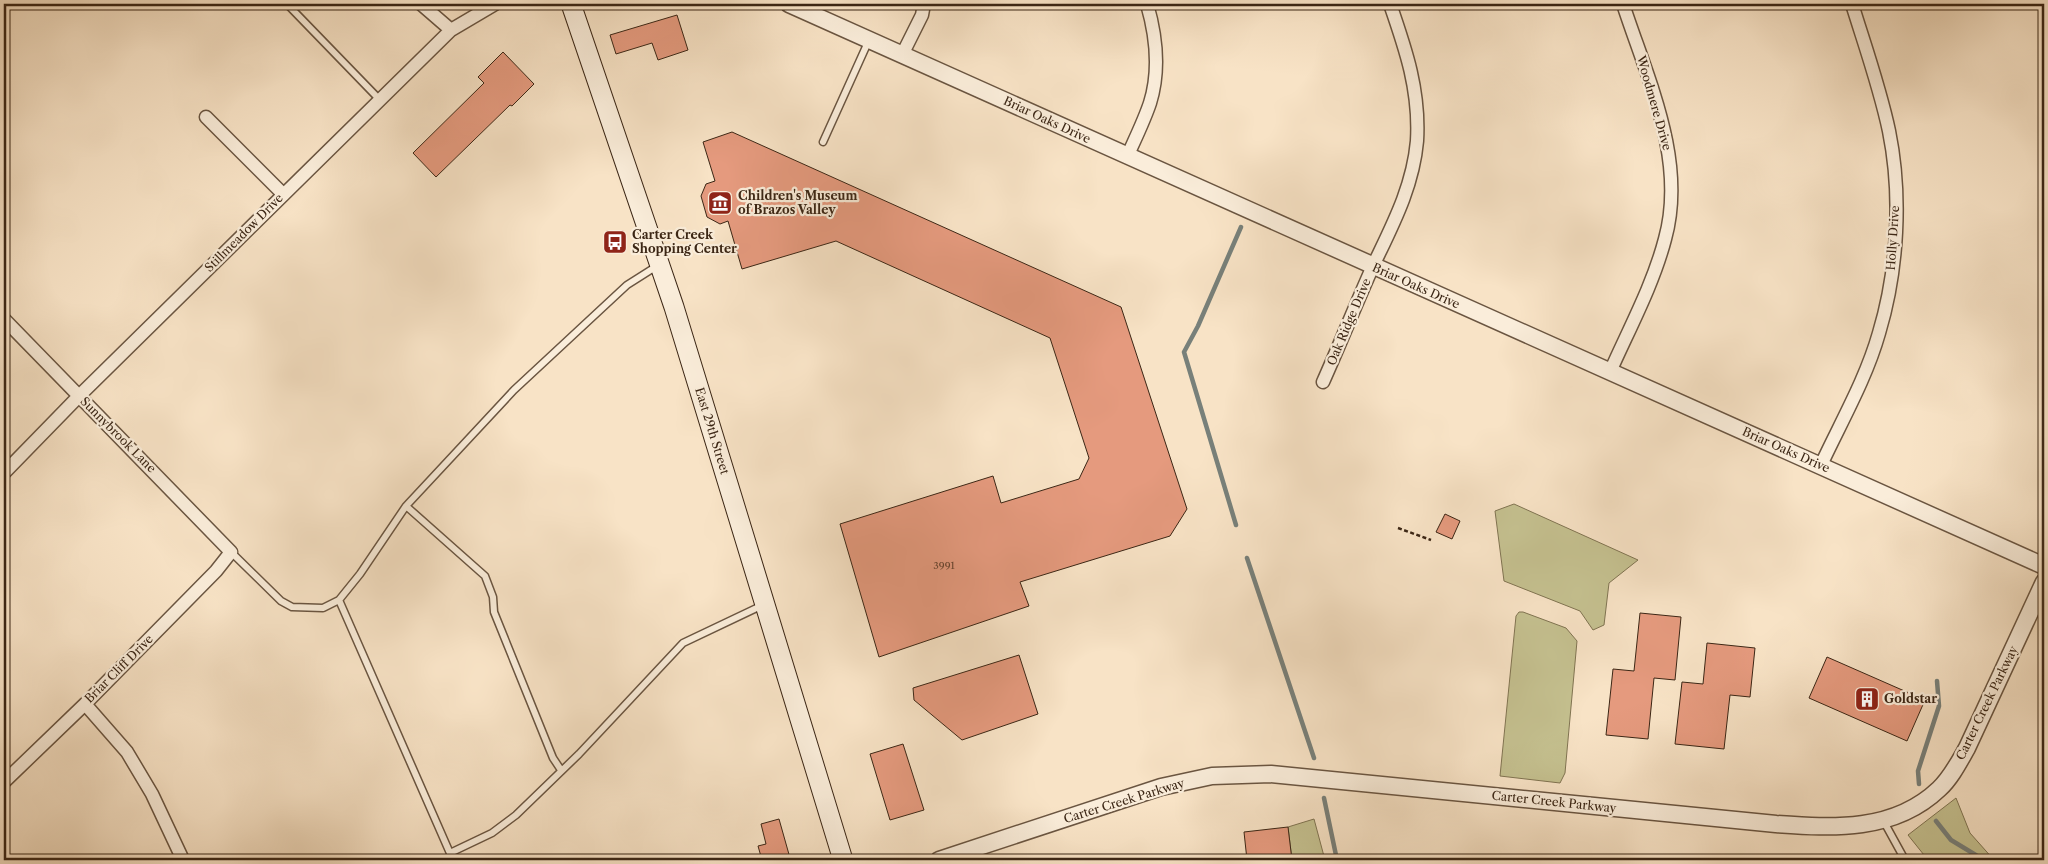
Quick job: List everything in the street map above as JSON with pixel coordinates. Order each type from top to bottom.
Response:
[{"type":"main road","name":"East 29th Street","points":[[571,4],[658,266],[674,308],[843,860]]},
{"type":"street","points":[[421,4],[451,30]]},
{"type":"street","name":"Stillmeadow Drive","points":[[4,473],[79,396],[451,30],[495,4]]},
{"type":"street","name":"Briar Oaks Drive","points":[[789,4],[2044,566]]},
{"type":"street","points":[[903,54],[922,15],[924,4]]},
{"type":"street","points":[[1127,157],[1150,102],[1155,74],[1156,43],[1147,4]]},
{"type":"street","name":"Oak Ridge Drive","points":[[1323,382],[1373,266],[1402,207],[1417,142],[1416,97],[1411,66],[1390,4]]},
{"type":"street","name":"Woodmere Drive","points":[[1610,372],[1653,274],[1666,238],[1672,172],[1662,123],[1623,4]]},
{"type":"street","name":"Holly Drive","points":[[1821,465],[1866,370],[1879,333],[1887,299],[1894,248],[1897,186],[1889,132],[1877,82],[1852,4]]},
{"type":"street","points":[[206,117],[284,194]]},
{"type":"street","name":"Sunnybrook Lane","points":[[4,320],[231,552]]},
{"type":"street","name":"Briar Cliff Drive","points":[[4,782],[85,704],[216,571],[231,552]]},
{"type":"street","name":"Carter Creek Parkway","points":[[939,860],[1161,787],[1212,776],[1239,774],[1271,774],[1812,827],[1847,828],[1883,820],[1923,802],[1939,789],[1954,771],[1967,748],[2044,582]]},
{"type":"street","points":[[85,704],[127,752],[152,794],[183,860]]},
{"type":"lane","points":[[287,4],[380,100]]},
{"type":"lane","points":[[823,142],[870,39]]},
{"type":"lane","points":[[231,552],[281,601],[292,607],[323,608],[339,600],[360,574],[406,506],[514,390],[627,285],[658,266]]},
{"type":"lane","points":[[406,506],[485,576],[493,597],[494,612],[553,758],[561,770]]},
{"type":"lane","points":[[339,600],[453,860]]},
{"type":"lane","points":[[450,853],[505,825],[586,747],[683,643],[765,604]]},
{"type":"lane","points":[[1883,820],[1905,860]]},
{"type":"path","points":[[1398,528],[1431,540]]},
{"type":"shaded area","points":[[1514,504],[1638,560],[1609,583],[1604,625],[1593,630],[1580,611],[1504,581],[1495,511]]},
{"type":"shaded area","points":[[1519,612],[1566,628],[1577,641],[1565,773],[1560,783],[1500,776],[1516,616]]},
{"type":"shaded area","points":[[1956,798],[1970,833],[1994,860],[1928,860],[1908,835]]},
{"type":"shaded area","points":[[1314,819],[1325,860],[1292,860],[1288,827]]},
{"type":"building","points":[[677,15],[688,50],[658,60],[652,43],[616,54],[610,35]]},
{"type":"building","points":[[503,52],[534,84],[436,177],[413,153],[484,83],[478,77]]},
{"type":"building","points":[[732,132],[1121,307],[1187,509],[1170,536],[1020,582],[1029,606],[879,657],[840,524],[993,476],[1001,503],[1079,479],[1089,458],[1050,338],[836,241],[742,269],[728,221],[720,224],[707,217],[701,196],[706,184],[715,181],[703,142]]},
{"type":"building","points":[[1445,514],[1460,521],[1452,539],[1436,532]]},
{"type":"building","points":[[1640,613],[1681,617],[1675,680],[1654,678],[1648,739],[1606,735],[1613,669],[1634,671]]},
{"type":"building","points":[[1707,643],[1755,648],[1750,697],[1730,695],[1724,749],[1675,744],[1682,682],[1703,684]]},
{"type":"building","points":[[1019,655],[1038,714],[962,740],[914,700],[913,688]]},
{"type":"building","name":"Goldstar","points":[[1827,657],[1925,700],[1907,741],[1809,698]]},
{"type":"building","points":[[903,744],[924,810],[890,820],[870,754]]},
{"type":"building","points":[[779,819],[790,858],[762,860],[758,846],[766,844],[761,824]]},
{"type":"building","points":[[1288,827],[1292,860],[1247,860],[1244,832]]},
{"type":"waterway","points":[[1236,525],[1184,352],[1198,326],[1241,227]]},
{"type":"waterway","points":[[1247,558],[1314,758]]},
{"type":"waterway","points":[[1919,784],[1918,771],[1939,706],[1937,681]]},
{"type":"waterway","points":[[1324,798],[1337,860]]},
{"type":"waterway","points":[[1936,821],[1951,840],[1984,860]]},
{"type":"place","name":"Children's Museum of Brazos Valley","points":[[720,203]]},
{"type":"place","name":"Carter Creek Shopping Center","points":[[615,242]]},
{"type":"place","name":"Goldstar","points":[[1867,699]]}]
